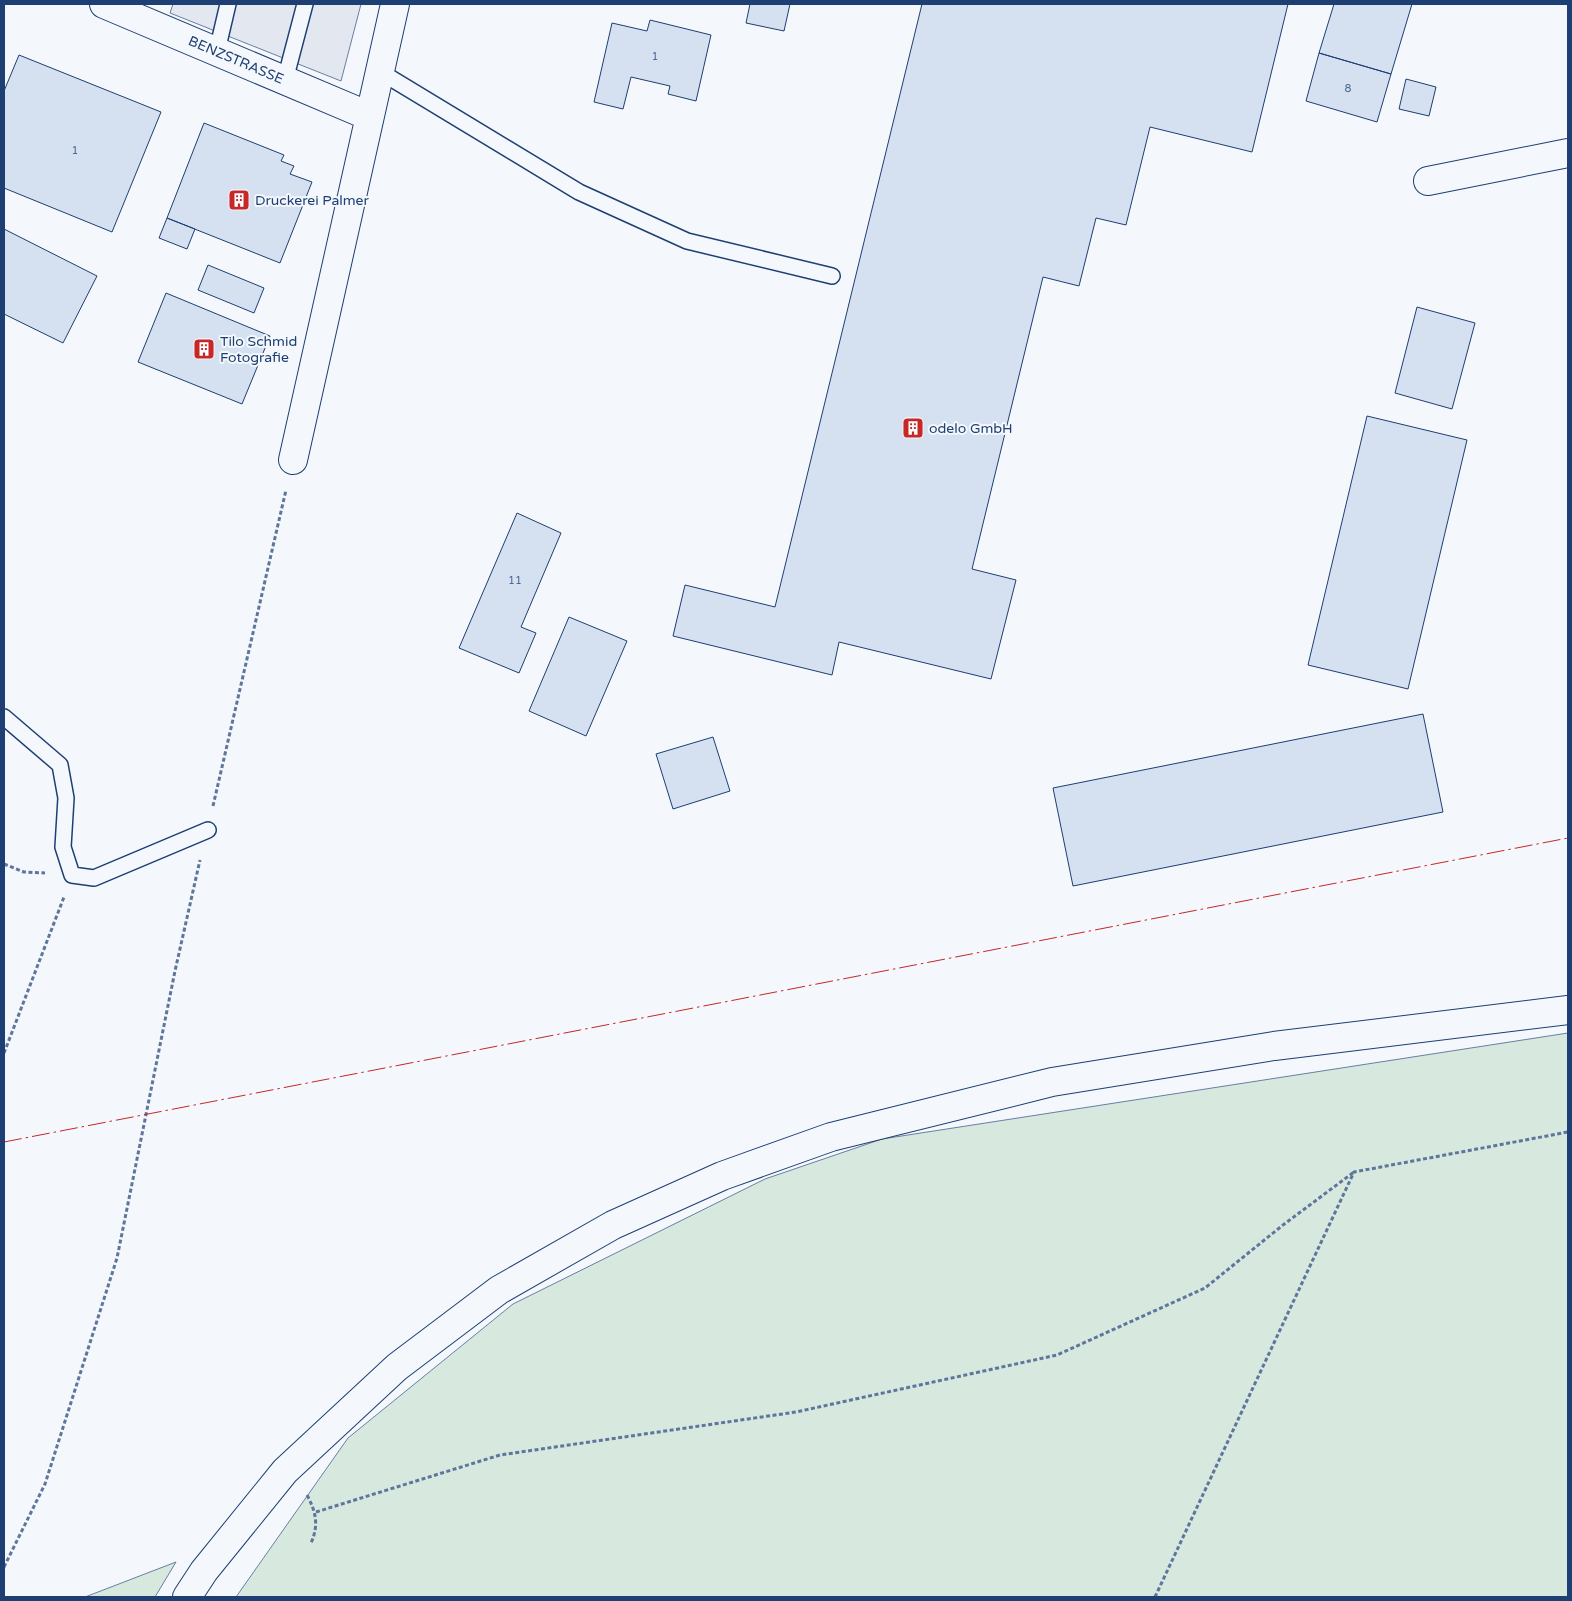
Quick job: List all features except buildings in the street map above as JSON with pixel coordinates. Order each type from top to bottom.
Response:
[{"type":"street","name":"BENZSTRASSE","points":[[104,4],[368,116]]},
{"type":"street","points":[[292,460],[368,116],[395,4]]},
{"type":"street","points":[[1428,181],[1568,153]]},
{"type":"street","points":[[187,1597],[204,1571],[285,1471],[397,1367],[499,1290],[614,1225],[740,1169],[831,1137],[1052,1082],[1274,1046],[1568,1010]]},
{"type":"lane","points":[[216,51],[228,4]]},
{"type":"lane","points":[[285,80],[305,4]]},
{"type":"lane","points":[[379,71],[579,192],[669,233],[687,241],[832,276]]},
{"type":"lane","points":[[4,716],[60,765],[66,798],[64,847],[72,875],[94,878],[208,830]]},
{"type":"path","points":[[4,1567],[45,1484],[117,1258],[175,971],[292,460]]},
{"type":"path","points":[[4,864],[24,872],[72,875],[4,1053]]},
{"type":"path","points":[[316,1512],[500,1455],[796,1412],[1057,1355],[1205,1288],[1283,1225],[1354,1172],[1568,1132]]},
{"type":"path","points":[[1155,1597],[1354,1172]]},
{"type":"path","points":[[285,1471],[307,1495],[316,1512],[316,1532],[311,1543]]},
{"type":"shaded area","points":[[173,4],[361,4],[341,81],[170,13]]},
{"type":"shaded area","points":[[1568,1033],[1568,1597],[236,1597],[348,1438],[513,1304],[765,1179],[882,1139]]},
{"type":"shaded area","points":[[176,1562],[155,1597],[85,1597]]},
{"type":"power","points":[[4,1142],[1568,838]]},
{"type":"place","name":"Druckerei Palmer","points":[[239,200]]},
{"type":"place","name":"Tilo Schmid Fotografie","points":[[204,349]]},
{"type":"place","name":"odelo GmbH","points":[[913,428]]}]
